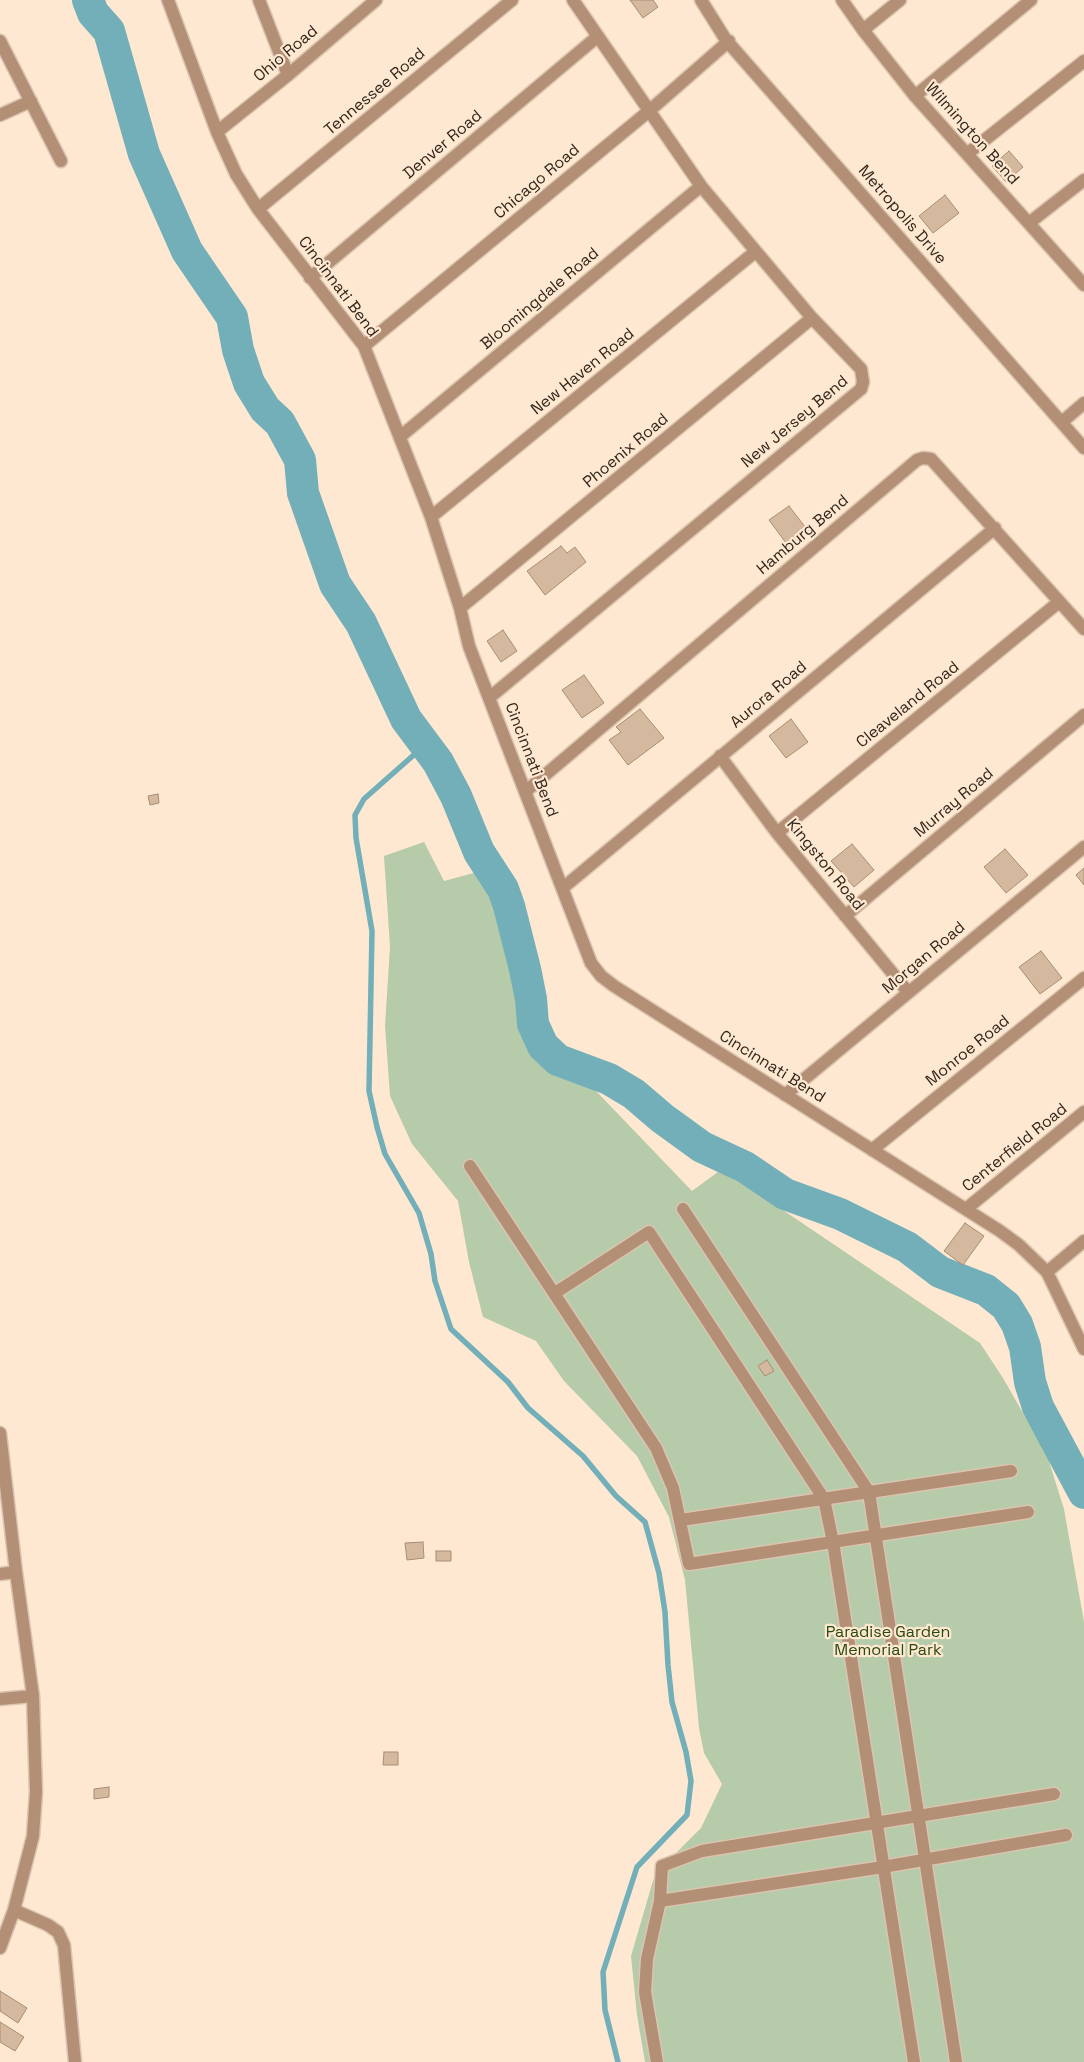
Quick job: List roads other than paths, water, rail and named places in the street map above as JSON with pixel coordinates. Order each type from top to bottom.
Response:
[{"type":"street","name":"Cincinnati Bend","points":[[168,0],[217,132],[236,174],[258,209],[364,346],[431,517],[460,608],[469,646],[564,887],[591,963],[614,986],[1013,1240],[1047,1272],[1084,1349]]},
{"type":"street","points":[[259,0],[288,75]]},
{"type":"street","points":[[354,0],[360,13]]},
{"type":"street","name":"Ohio Road","points":[[217,132],[376,0]]},
{"type":"street","name":"Tennessee Road","points":[[258,209],[512,0]]},
{"type":"street","name":"New Jersey Bend","points":[[489,698],[861,389],[863,382],[861,369],[812,318],[701,186],[573,0]]},
{"type":"street","name":"Metropolis Drive","points":[[701,0],[726,40],[1084,448]]},
{"type":"street","name":"Wilmington Bend","points":[[842,0],[915,96],[1084,285]]},
{"type":"street","points":[[863,30],[900,0]]},
{"type":"street","points":[[915,96],[1031,0]]},
{"type":"street","name":"Denver Road","points":[[310,278],[598,38]]},
{"type":"street","points":[[0,41],[61,161]]},
{"type":"street","name":"Chicago Road","points":[[364,346],[649,111],[728,41]]},
{"type":"street","points":[[967,154],[1084,61]]},
{"type":"street","points":[[0,115],[31,101]]},
{"type":"street","points":[[1030,224],[1084,180]]},
{"type":"street","name":"Bloomingdale Road","points":[[400,436],[701,186]]},
{"type":"street","name":"New Haven Road","points":[[431,517],[755,252]]},
{"type":"street","name":"Phoenix Road","points":[[460,608],[812,318]]},
{"type":"street","points":[[1062,422],[1084,403]]},
{"type":"street","name":"Hamburg Bend","points":[[525,792],[917,460],[923,458],[931,459],[1084,629]]},
{"type":"street","name":"Aurora Road","points":[[564,887],[995,528]]},
{"type":"street","name":"Cleaveland Road","points":[[777,833],[1059,602]]},
{"type":"street","name":"Murray Road","points":[[845,916],[1084,715]]},
{"type":"street","name":"Kingston Road","points":[[720,756],[777,833],[908,992]]},
{"type":"street","name":"Morgan Road","points":[[785,1095],[1084,848]]},
{"type":"street","name":"Monroe Road","points":[[872,1150],[1084,978]]},
{"type":"street","name":"Centerfield Road","points":[[966,1209],[1084,1112]]},
{"type":"street","points":[[470,1166],[656,1448],[671,1481],[689,1564],[1028,1512]]},
{"type":"street","points":[[683,1209],[869,1492],[956,2062]]},
{"type":"street","points":[[555,1293],[650,1232],[824,1498],[833,1542],[914,2062]]},
{"type":"street","points":[[1047,1272],[1084,1241]]},
{"type":"street","points":[[0,1433],[1,1456],[33,1696],[36,1792],[33,1836],[14,1910],[0,1948]]},
{"type":"street","points":[[680,1520],[1011,1471]]},
{"type":"street","points":[[0,1574],[16,1572]]},
{"type":"street","points":[[0,1699],[33,1696]]},
{"type":"street","points":[[657,2062],[646,1992],[647,1960],[660,1900],[662,1866],[702,1851],[1054,1794]]},
{"type":"street","points":[[660,1900],[883,1867],[1066,1835]]},
{"type":"street","points":[[14,1910],[48,1925],[58,1932],[64,1945],[75,2062]]},
{"type":"waterway","points":[[88,0],[93,13],[109,31],[144,154],[187,251],[232,317],[238,350],[249,383],[265,409],[280,423],[300,460],[303,493],[335,584],[361,623],[406,719],[438,762],[456,796],[479,852],[503,889],[525,969],[531,999],[533,1024],[543,1046],[558,1060],[609,1079],[634,1094],[662,1118],[702,1147],[745,1167],[785,1194],[840,1214],[907,1247],[940,1272],[986,1290],[1006,1306],[1017,1324],[1025,1347],[1030,1382],[1038,1407],[1084,1493]]},
{"type":"waterway","points":[[425,745],[364,799],[355,815],[356,838],[372,931],[369,1091],[377,1127],[385,1154],[419,1213],[431,1254],[435,1281],[451,1329],[508,1382],[528,1408],[583,1456],[616,1496],[645,1522],[659,1573],[665,1612],[672,1702],[686,1752],[691,1781],[687,1815],[637,1867],[603,1972],[605,2010],[618,2062]]},
{"type":"park label","name":"Paradise Garden Memorial Park","points":[[888,1642]]}]
